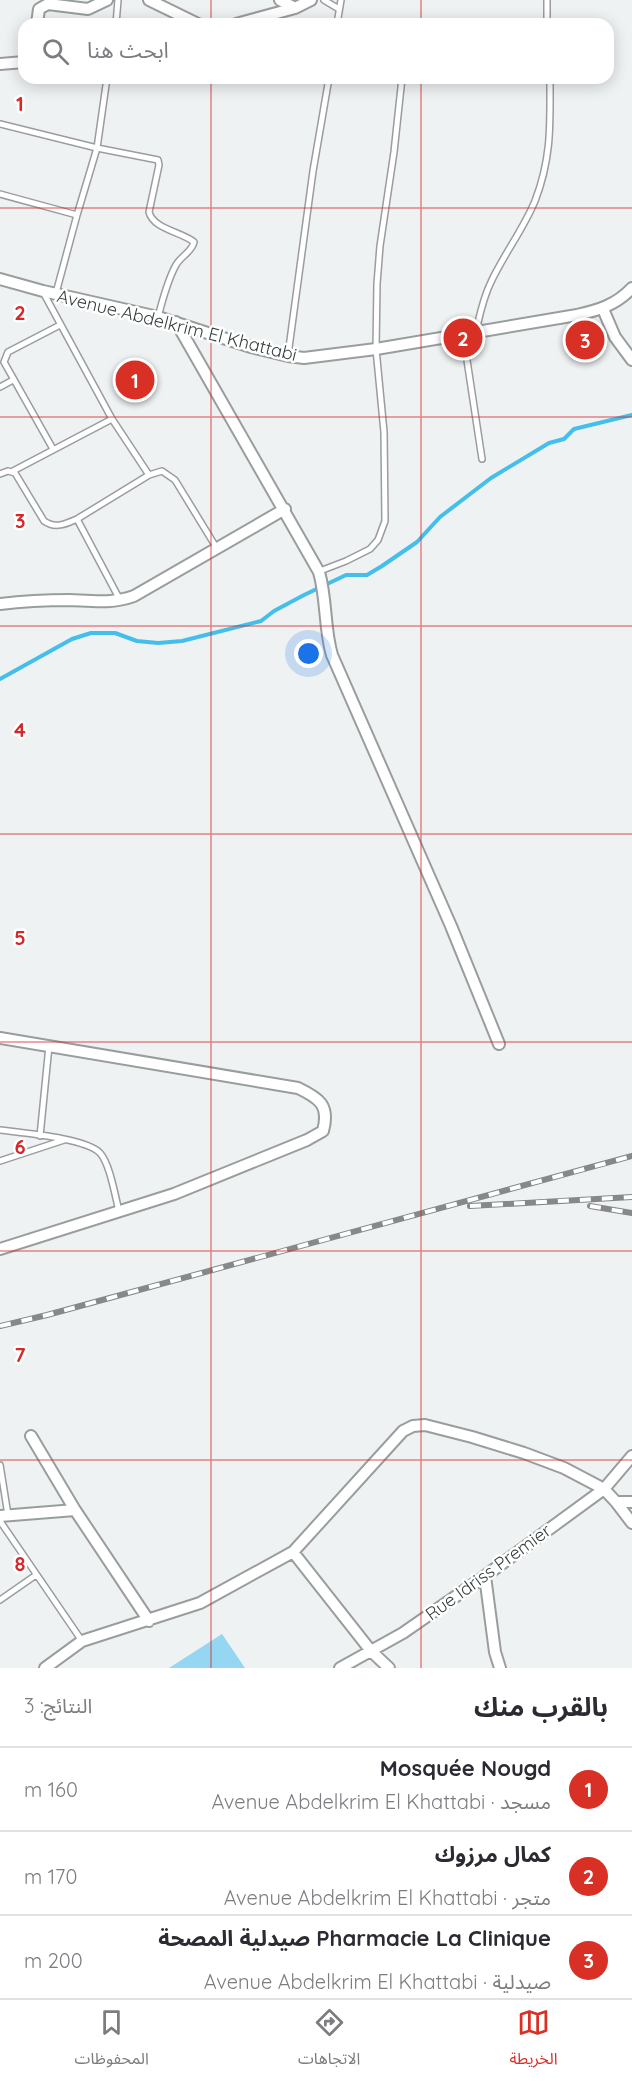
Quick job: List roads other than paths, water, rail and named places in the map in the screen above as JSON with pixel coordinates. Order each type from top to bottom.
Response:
[{"type":"street","points":[[38,18],[39,9],[43,5],[88,9],[107,0]]},
{"type":"street","points":[[149,0],[186,18]]},
{"type":"street","points":[[280,0],[295,8]]},
{"type":"street","points":[[258,18],[295,8],[311,0]]},
{"type":"street","points":[[0,64],[18,62]]},
{"type":"street","name":"Avenue Abdelkrim El Khattabi","points":[[0,279],[158,317],[288,356],[304,357],[376,349],[603,309],[615,303],[632,288]]},
{"type":"street","points":[[603,309],[615,337],[632,360]]},
{"type":"street","points":[[176,322],[319,572],[326,613],[327,638],[332,656],[451,926],[499,1044]]},
{"type":"street","points":[[0,604],[33,600],[121,601],[134,596],[285,509]]},
{"type":"street","points":[[0,1038],[298,1088],[317,1097],[324,1108],[326,1120],[323,1131],[307,1140],[174,1194],[0,1250]]},
{"type":"street","points":[[45,1668],[82,1641],[200,1603],[293,1552],[403,1431],[413,1426],[425,1425],[472,1437],[564,1468],[604,1489],[632,1522]]},
{"type":"street","points":[[31,1436],[75,1510],[149,1621]]},
{"type":"street","name":"Rue Idriss Premier","points":[[340,1668],[403,1633],[485,1576],[604,1489],[632,1456]]},
{"type":"street","points":[[616,1502],[632,1502]]},
{"type":"street","points":[[3,1517],[75,1510]]},
{"type":"street","points":[[293,1552],[370,1651],[389,1668]]},
{"type":"street","points":[[485,1576],[495,1652],[500,1668]]},
{"type":"lane","points":[[116,18],[118,0]]},
{"type":"lane","points":[[324,0],[339,9]]},
{"type":"lane","points":[[338,18],[341,0]]},
{"type":"lane","points":[[546,0],[547,18]]},
{"type":"lane","points":[[56,294],[76,215],[97,148],[106,84]]},
{"type":"lane","points":[[288,356],[313,171],[328,84]]},
{"type":"lane","points":[[319,572],[370,549],[378,540],[385,521],[384,432],[376,349],[377,284],[401,84]]},
{"type":"lane","points":[[476,332],[488,289],[527,217],[544,171],[550,144],[550,84]]},
{"type":"lane","points":[[0,124],[97,148],[158,160],[159,165],[149,212],[150,218],[158,224],[185,235],[194,242],[192,248],[178,262],[168,282],[158,317]]},
{"type":"lane","points":[[0,194],[76,215]]},
{"type":"lane","points":[[43,291],[112,419],[149,475]]},
{"type":"lane","points":[[53,449],[4,362],[8,352],[60,325]]},
{"type":"lane","points":[[463,334],[482,459]]},
{"type":"lane","points":[[0,387],[13,380]]},
{"type":"lane","points":[[0,474],[13,471],[112,419]]},
{"type":"lane","points":[[13,471],[44,521],[50,525],[77,519],[149,475],[162,471],[176,480],[216,547]]},
{"type":"lane","points":[[77,519],[121,601]]},
{"type":"lane","points":[[40,1136],[50,1046]]},
{"type":"lane","points":[[0,1130],[66,1140],[89,1146],[99,1152],[104,1160],[119,1211]]},
{"type":"lane","points":[[0,1161],[66,1140]]},
{"type":"lane","points":[[0,1465],[3,1517],[36,1575],[82,1641]]},
{"type":"lane","points":[[0,1600],[36,1575]]},
{"type":"waterway","points":[[0,679],[72,639],[91,633],[115,633],[137,641],[158,643],[182,641],[261,621],[274,611],[346,575],[367,575],[382,566],[417,542],[440,517],[491,478],[549,443],[564,439],[574,429],[632,415]]},
{"type":"railway","points":[[0,1326],[632,1156]]},
{"type":"railway","points":[[470,1206],[632,1197]]},
{"type":"railway","points":[[590,1206],[632,1213]]},
{"type":"place","name":"كمال مرزوك","points":[[463,338]]},
{"type":"place","name":"Pharmacie La Clinique صيدلية المصحة","points":[[585,340]]},
{"type":"place","name":"Mosquée Nougd","points":[[135,380]]}]
